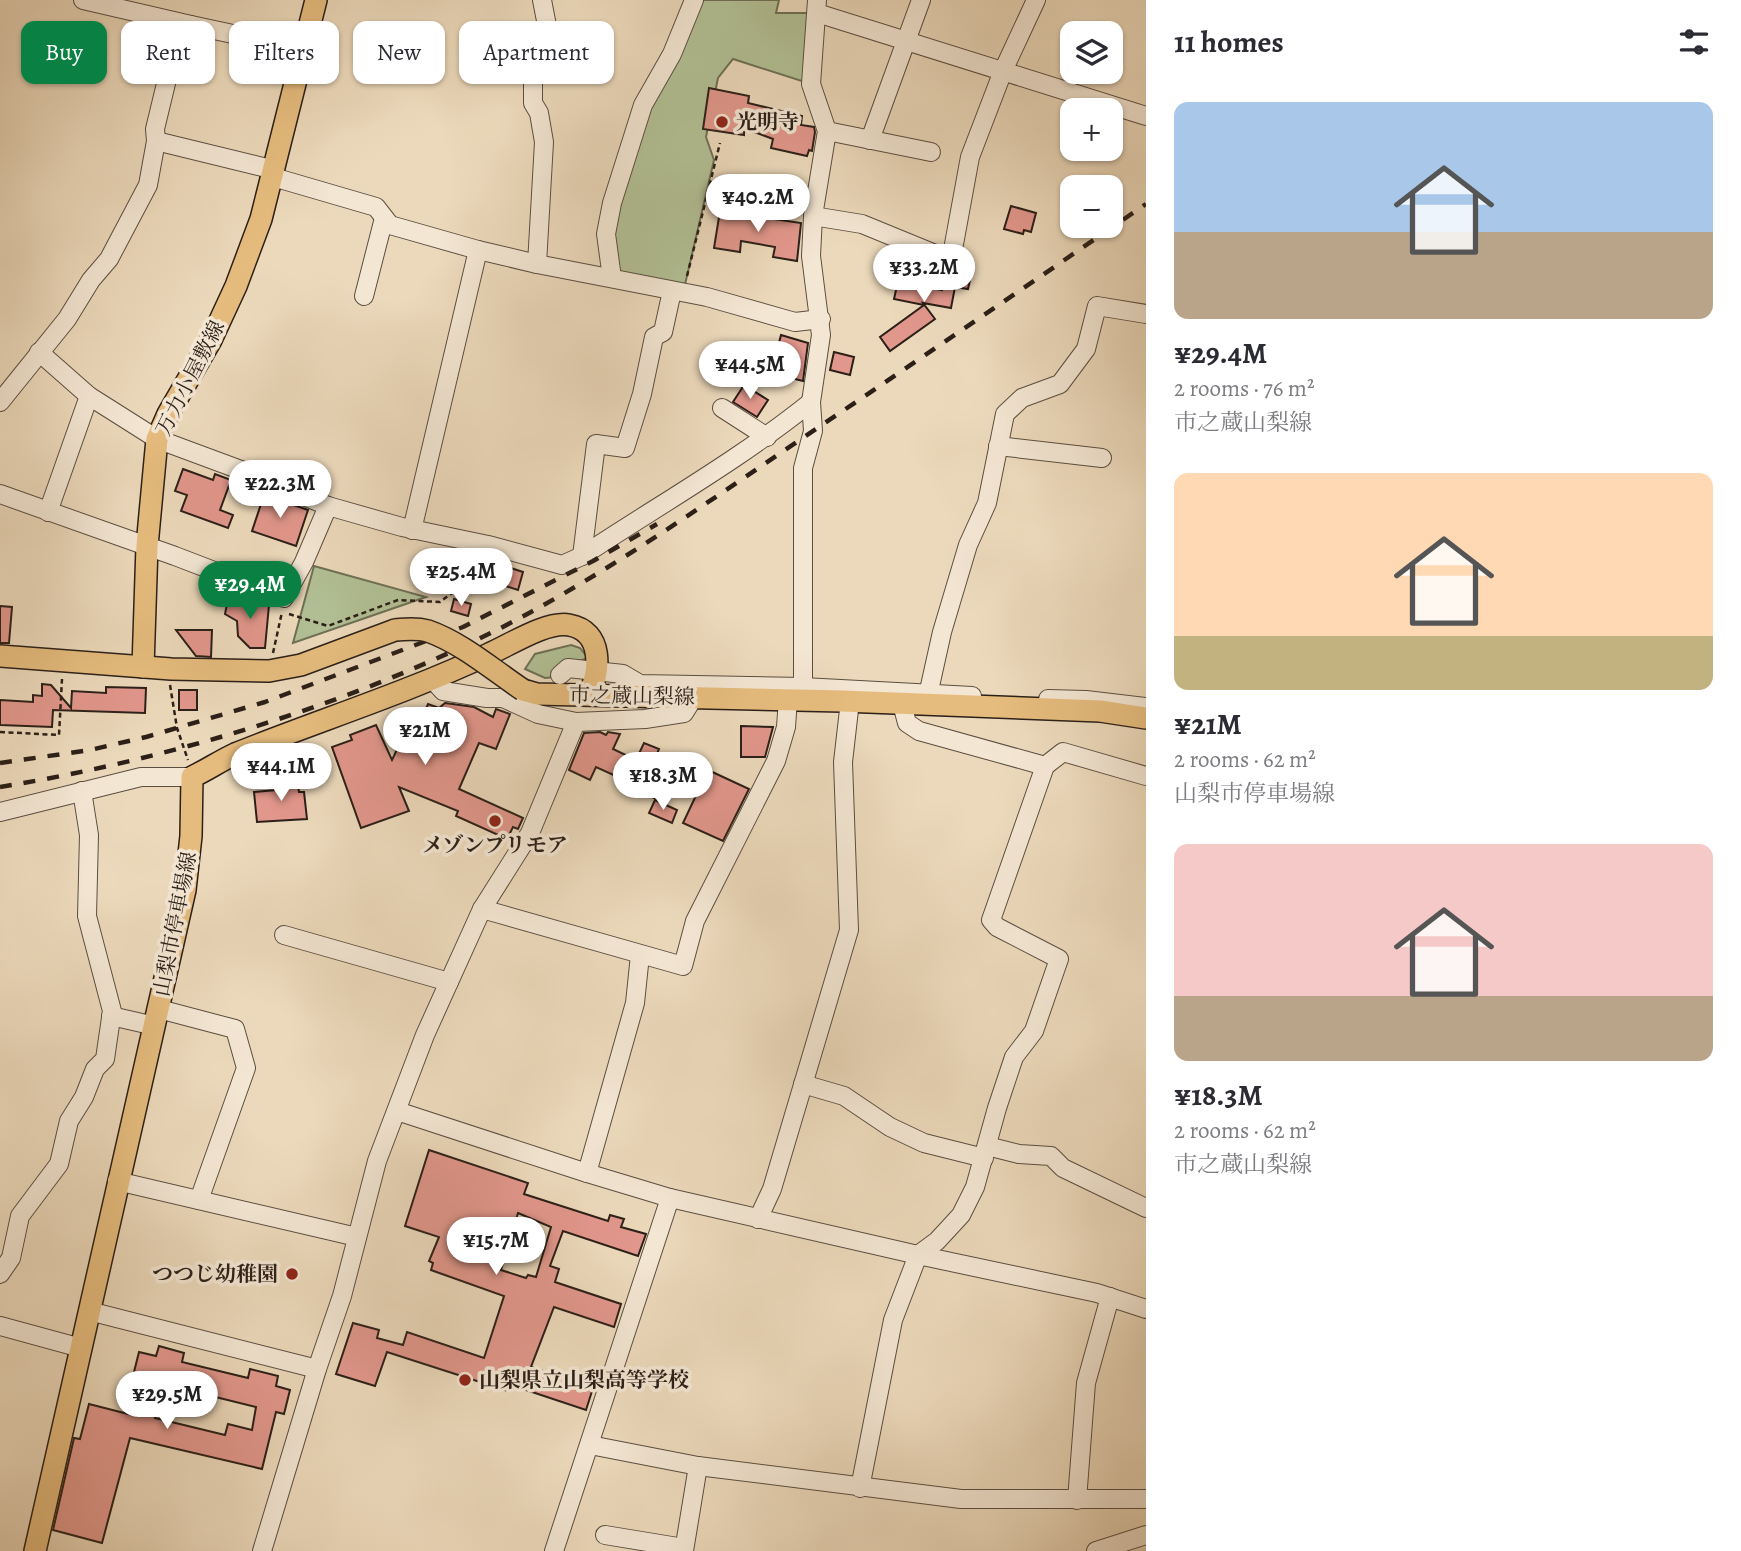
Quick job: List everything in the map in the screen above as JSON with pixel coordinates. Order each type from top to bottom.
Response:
[{"type":"main road","name":"万力小屋敷線","points":[[310,21],[316,0]]},
{"type":"main road","name":"万力小屋敷線","points":[[143,667],[147,546],[157,439],[211,340],[236,286],[261,219],[274,174],[294,84]]},
{"type":"main road","points":[[192,777],[236,754],[433,680],[541,630],[566,624],[584,632],[597,652],[598,671],[589,695]]},
{"type":"main road","name":"市之蔵山梨線","points":[[143,667],[269,671],[301,664],[395,630],[413,629],[428,631],[459,647],[523,690],[537,694],[798,696],[902,704],[928,699],[1146,718]]},
{"type":"main road","points":[[0,656],[143,667]]},
{"type":"main road","name":"山梨市停車場線","points":[[35,1551],[185,890],[191,836],[192,777]]},
{"type":"street","points":[[83,0],[174,21]]},
{"type":"street","points":[[537,264],[544,142],[539,113],[533,103],[533,67],[548,31],[542,0]]},
{"type":"street","points":[[612,278],[606,234],[612,203],[643,105],[672,54],[694,0]]},
{"type":"street","points":[[870,140],[921,0]]},
{"type":"street","points":[[813,216],[862,224],[945,258],[951,255],[970,157],[1003,71],[1036,0]]},
{"type":"street","points":[[482,909],[640,956],[683,966],[695,921],[776,761],[798,696],[803,468],[813,431],[811,402],[821,335],[811,256],[813,216],[827,131],[811,84],[817,7],[906,42],[1146,116]]},
{"type":"street","points":[[0,402],[67,319],[91,280],[109,258],[148,185],[156,141],[155,129],[167,84]]},
{"type":"street","points":[[827,131],[931,152]]},
{"type":"street","points":[[156,141],[274,174],[376,207],[390,225],[478,250],[707,297],[795,322],[821,319]]},
{"type":"street","points":[[364,296],[384,218]]},
{"type":"street","points":[[412,530],[478,250]]},
{"type":"street","points":[[582,556],[596,444],[625,448],[642,394],[654,337],[663,332],[678,292]]},
{"type":"street","points":[[928,699],[942,632],[968,545],[987,503],[1005,414],[1022,398],[1060,384],[1086,349],[1097,306],[1146,314]]},
{"type":"street","points":[[39,352],[89,396],[157,439],[328,506],[412,530],[488,545],[562,565],[582,556],[767,437],[811,402]]},
{"type":"street","points":[[48,512],[89,396]]},
{"type":"street","points":[[722,408],[767,437]]},
{"type":"street","points":[[998,446],[1102,458]]},
{"type":"street","points":[[0,494],[285,598],[328,506]]},
{"type":"street","points":[[560,675],[568,668],[623,674],[640,684],[798,696],[1086,700],[1146,707]]},
{"type":"street","points":[[433,680],[443,691],[503,698],[538,714],[576,722],[645,719],[684,713],[694,697]]},
{"type":"street","points":[[758,1219],[772,1189],[849,930],[843,762],[850,701]]},
{"type":"street","points":[[902,704],[907,723],[919,730],[1045,766]]},
{"type":"street","points":[[262,1551],[342,1296],[377,1161],[425,1035],[482,909],[530,833],[576,722]]},
{"type":"street","points":[[860,1488],[893,1320],[918,1255],[937,1241],[961,1215],[975,1187],[1014,1057],[1034,1031],[1059,959],[997,927],[991,920],[1045,766],[1063,752],[1146,776]]},
{"type":"street","points":[[0,812],[141,776],[192,777]]},
{"type":"street","points":[[0,1274],[10,1258],[20,1216],[59,1164],[69,1121],[84,1097],[95,1069],[105,1059],[112,1011],[87,916],[89,835],[82,791]]},
{"type":"street","points":[[284,936],[449,982]]},
{"type":"street","points":[[587,1173],[635,1003],[640,956]]},
{"type":"street","points":[[111,1016],[157,1018],[235,1029],[246,1068],[199,1200]]},
{"type":"street","points":[[803,1084],[844,1096],[890,1127],[925,1143],[986,1152],[1051,1156],[1063,1168],[1146,1209]]},
{"type":"street","points":[[397,1111],[670,1198],[1110,1297],[1146,1309]]},
{"type":"street","points":[[117,1181],[358,1237]]},
{"type":"street","points":[[554,1551],[670,1198]]},
{"type":"street","points":[[1077,1500],[1086,1383],[1110,1297]]},
{"type":"street","points":[[89,1311],[317,1369]]},
{"type":"street","points":[[0,1326],[80,1348]]},
{"type":"street","points":[[590,1444],[698,1466],[961,1499],[1146,1499]]},
{"type":"street","points":[[605,1535],[684,1549],[698,1466]]},
{"type":"street","points":[[1096,1551],[1146,1535]]},
{"type":"path","points":[[678,292],[720,143]]},
{"type":"path","points":[[269,671],[282,612],[328,626],[398,600],[440,602],[472,579],[486,557],[488,545]]},
{"type":"path","points":[[0,732],[59,735],[63,662]]},
{"type":"path","points":[[170,687],[177,728],[192,777]]},
{"type":"green space","points":[[694,0],[779,0],[776,13],[817,13],[811,84],[733,59],[718,78],[706,137],[714,160],[683,293],[612,278],[612,203]]},
{"type":"green space","points":[[314,566],[426,597],[293,643]]},
{"type":"green space","points":[[571,645],[580,648],[588,658],[559,668],[555,677],[545,678],[525,669],[535,654]]},
{"type":"building","points":[[709,88],[749,96],[748,103],[802,116],[801,125],[814,127],[812,151],[809,150],[807,156],[771,148],[773,139],[757,133],[744,131],[744,135],[703,129]]},
{"type":"building","points":[[1011,206],[1036,213],[1031,232],[1024,230],[1023,234],[1004,229]]},
{"type":"building","points":[[720,211],[801,223],[797,261],[773,257],[775,247],[741,241],[740,252],[714,248]]},
{"type":"building","points":[[953,267],[972,271],[968,289],[955,287],[951,308],[923,303],[935,319],[890,351],[880,337],[924,305],[894,299],[898,281],[942,290],[946,269]]},
{"type":"building","points":[[781,335],[808,343],[803,381],[771,373]]},
{"type":"building","points":[[834,352],[854,357],[850,375],[830,370]]},
{"type":"building","points":[[744,385],[768,400],[757,417],[733,402]]},
{"type":"building","points":[[183,469],[213,480],[215,474],[231,480],[220,510],[233,515],[228,528],[181,511],[187,495],[175,491]]},
{"type":"building","points":[[264,495],[308,510],[296,546],[252,531]]},
{"type":"building","points":[[492,562],[523,572],[518,590],[487,580]]},
{"type":"building","points":[[244,595],[269,605],[265,648],[250,648],[238,636],[237,621],[225,614],[228,599],[240,604]]},
{"type":"building","points":[[454,599],[471,604],[468,616],[451,611]]},
{"type":"building","points":[[0,606],[12,607],[9,643],[0,643]]},
{"type":"building","points":[[176,630],[212,630],[211,657],[196,656]]},
{"type":"building","points":[[42,684],[51,685],[71,708],[72,691],[106,693],[106,687],[146,688],[145,713],[53,710],[52,727],[0,725],[0,700],[33,702],[33,695],[42,696]]},
{"type":"building","points":[[179,690],[197,690],[197,710],[179,710]]},
{"type":"building","points":[[445,703],[474,707],[493,717],[496,709],[510,714],[496,749],[479,743],[459,789],[523,818],[518,829],[513,827],[507,839],[456,816],[458,811],[399,787],[409,811],[361,828],[332,747],[352,740],[350,735],[376,725],[392,760],[405,733],[414,736],[428,704],[439,708]]},
{"type":"building","points":[[741,726],[773,727],[765,757],[741,757]]},
{"type":"building","points":[[600,732],[606,735],[608,732],[620,734],[613,749],[636,760],[644,743],[659,749],[649,773],[662,778],[654,798],[625,786],[627,781],[596,767],[590,780],[569,770],[584,733]]},
{"type":"building","points":[[708,770],[749,789],[723,841],[683,823]]},
{"type":"building","points":[[297,774],[299,792],[304,792],[307,819],[257,822],[254,792],[287,789],[285,775]]},
{"type":"building","points":[[655,800],[677,810],[672,823],[649,813]]},
{"type":"building","points":[[429,1150],[528,1183],[524,1194],[608,1221],[610,1215],[624,1219],[621,1227],[646,1234],[638,1256],[563,1231],[550,1266],[559,1269],[555,1282],[621,1304],[614,1327],[554,1307],[531,1367],[593,1388],[586,1410],[511,1385],[508,1391],[387,1352],[375,1386],[336,1374],[353,1323],[379,1330],[377,1338],[403,1345],[407,1332],[484,1358],[504,1296],[431,1270],[433,1263],[429,1261],[439,1237],[405,1226]],"holes":[[[518,1213],[551,1227],[536,1277],[528,1275],[526,1278],[501,1270]]]},
{"type":"building","points":[[159,1346],[184,1353],[182,1362],[248,1378],[250,1369],[278,1376],[276,1386],[290,1390],[284,1414],[276,1412],[262,1469],[130,1438],[102,1543],[53,1530],[74,1438],[80,1439],[89,1404],[132,1415],[141,1378],[133,1376],[139,1352],[156,1356]],"holes":[[[163,1384],[256,1407],[252,1430],[228,1424],[225,1435],[155,1418]]]},
{"type":"railway","points":[[0,787],[136,760],[273,721],[406,672],[531,612],[657,536],[1146,204]]},
{"type":"railway","points":[[0,763],[90,750],[146,737],[265,702],[463,627],[593,561],[657,524]]},
{"type":"place","name":"光明寺","points":[[722,122]]},
{"type":"place","name":"メゾンプリモア","points":[[495,821]]},
{"type":"place","name":"つつじ幼稚園","points":[[292,1274]]},
{"type":"place","name":"山梨県立山梨高等学校","points":[[465,1380]]}]
